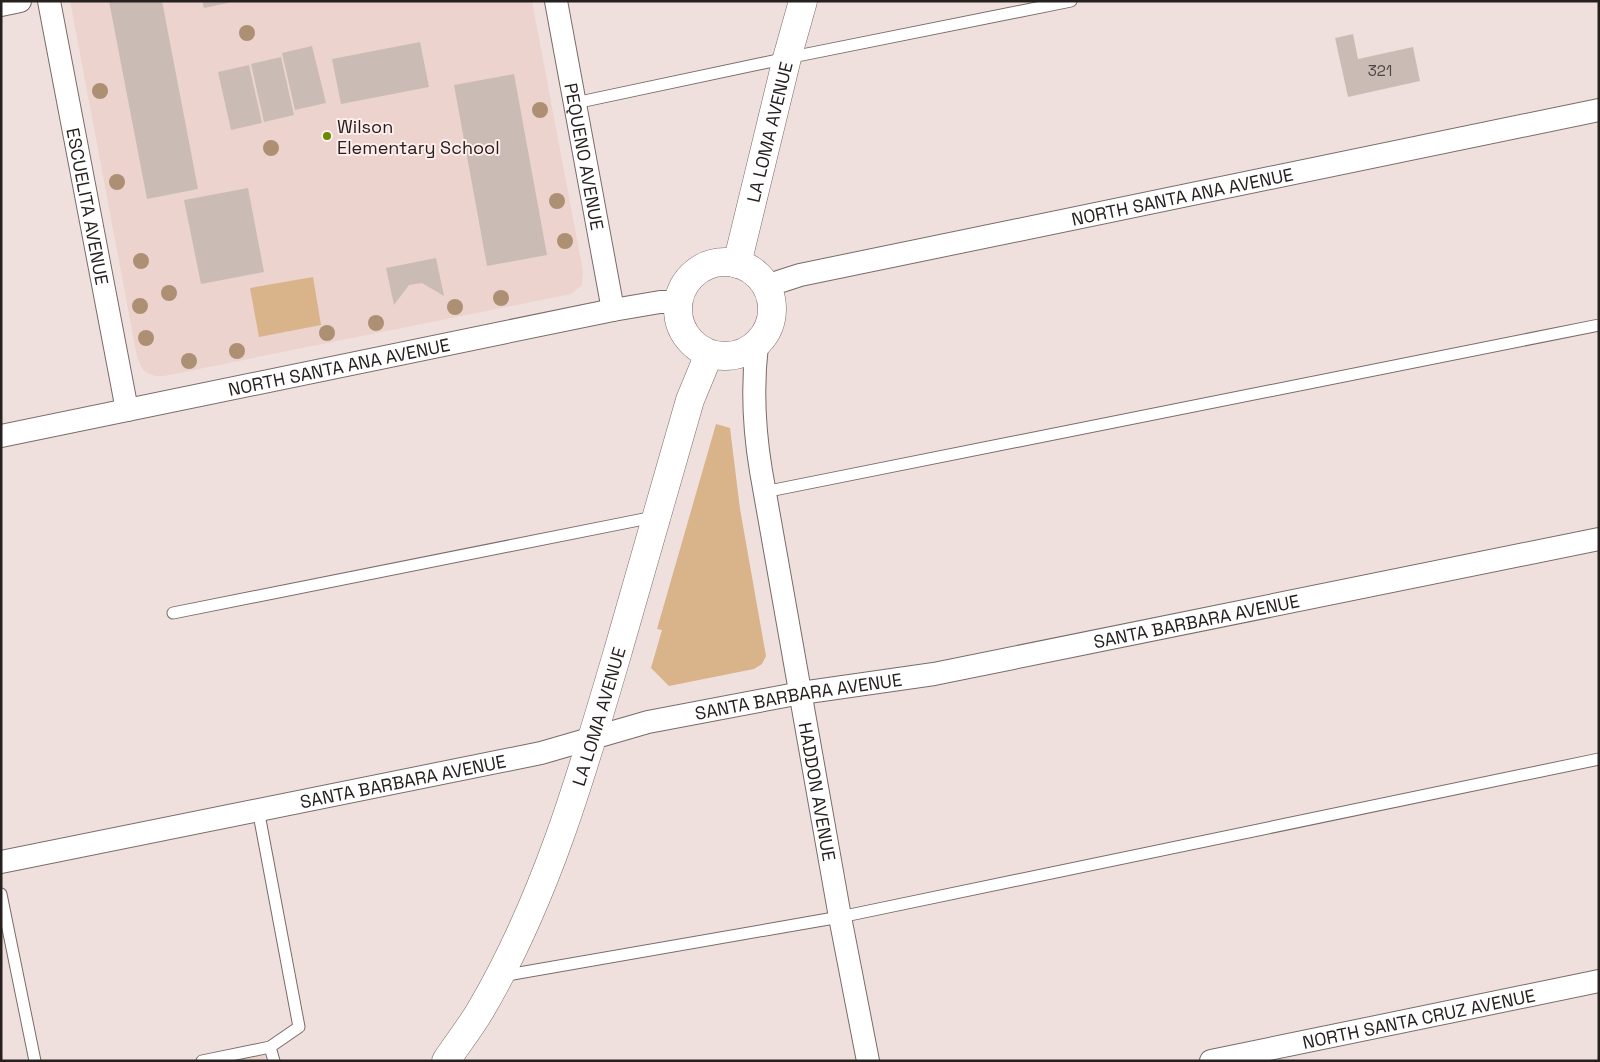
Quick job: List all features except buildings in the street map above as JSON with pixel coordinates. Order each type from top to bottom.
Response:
[{"type":"main road","name":"LA LOMA AVENUE","points":[[737,264],[787,58],[803,1]]},
{"type":"main road","points":[[720,262],[737,264],[754,272],[766,286],[771,298],[771,317],[765,335],[746,352],[734,356],[721,357],[708,354],[697,348],[681,328],[678,302],[681,291],[694,273],[704,266],[720,262]]},
{"type":"main road","name":"LA LOMA AVENUE","points":[[446,1061],[480,1012],[499,977],[528,919],[557,846],[593,738],[690,400],[708,354]]},
{"type":"street","points":[[1,5],[20,1]]},
{"type":"street","name":"ESCUELITA AVENUE","points":[[49,1],[127,410]]},
{"type":"street","name":"PEQUENO AVENUE","points":[[556,1],[613,310]]},
{"type":"street","name":"NORTH SANTA ANA AVENUE","points":[[766,286],[800,275],[1599,110]]},
{"type":"street","name":"NORTH SANTA ANA AVENUE","points":[[1,436],[613,310],[660,302],[678,302]]},
{"type":"street","name":"HADDON AVENUE","points":[[757,344],[753,391],[757,448],[840,917],[868,1061]]},
{"type":"street","name":"SANTA BARBARA AVENUE","points":[[1,862],[541,753],[648,722],[801,692],[944,672],[1599,539]]},
{"type":"street","name":"NORTH SANTA CRUZ AVENUE","points":[[1211,1061],[1599,981]]},
{"type":"lane","points":[[575,103],[1071,1]]},
{"type":"lane","points":[[764,492],[1599,325]]},
{"type":"lane","points":[[173,613],[656,517]]},
{"type":"lane","points":[[499,977],[840,917],[1599,759]]},
{"type":"lane","points":[[202,1061],[270,1047],[299,1027],[258,809]]},
{"type":"lane","points":[[1,894],[35,1061]]},
{"type":"lane","points":[[270,1047],[274,1061]]},
{"type":"shaded area","name":"Wilson Elementary School","points":[[70,1],[532,1],[583,271],[582,285],[571,294],[164,376],[155,376],[147,373],[143,370],[137,357]]},
{"type":"shaded area","points":[[313,277],[321,325],[259,337],[250,288]]},
{"type":"shaded area","points":[[716,424],[730,428],[740,509],[766,656],[762,664],[754,669],[669,686],[651,668],[662,630],[657,629]]},
{"type":"shaded area","points":[[264,1053],[266,1061],[228,1061]]},
{"type":"place","name":"Wilson Elementary School","points":[[327,136]]}]
